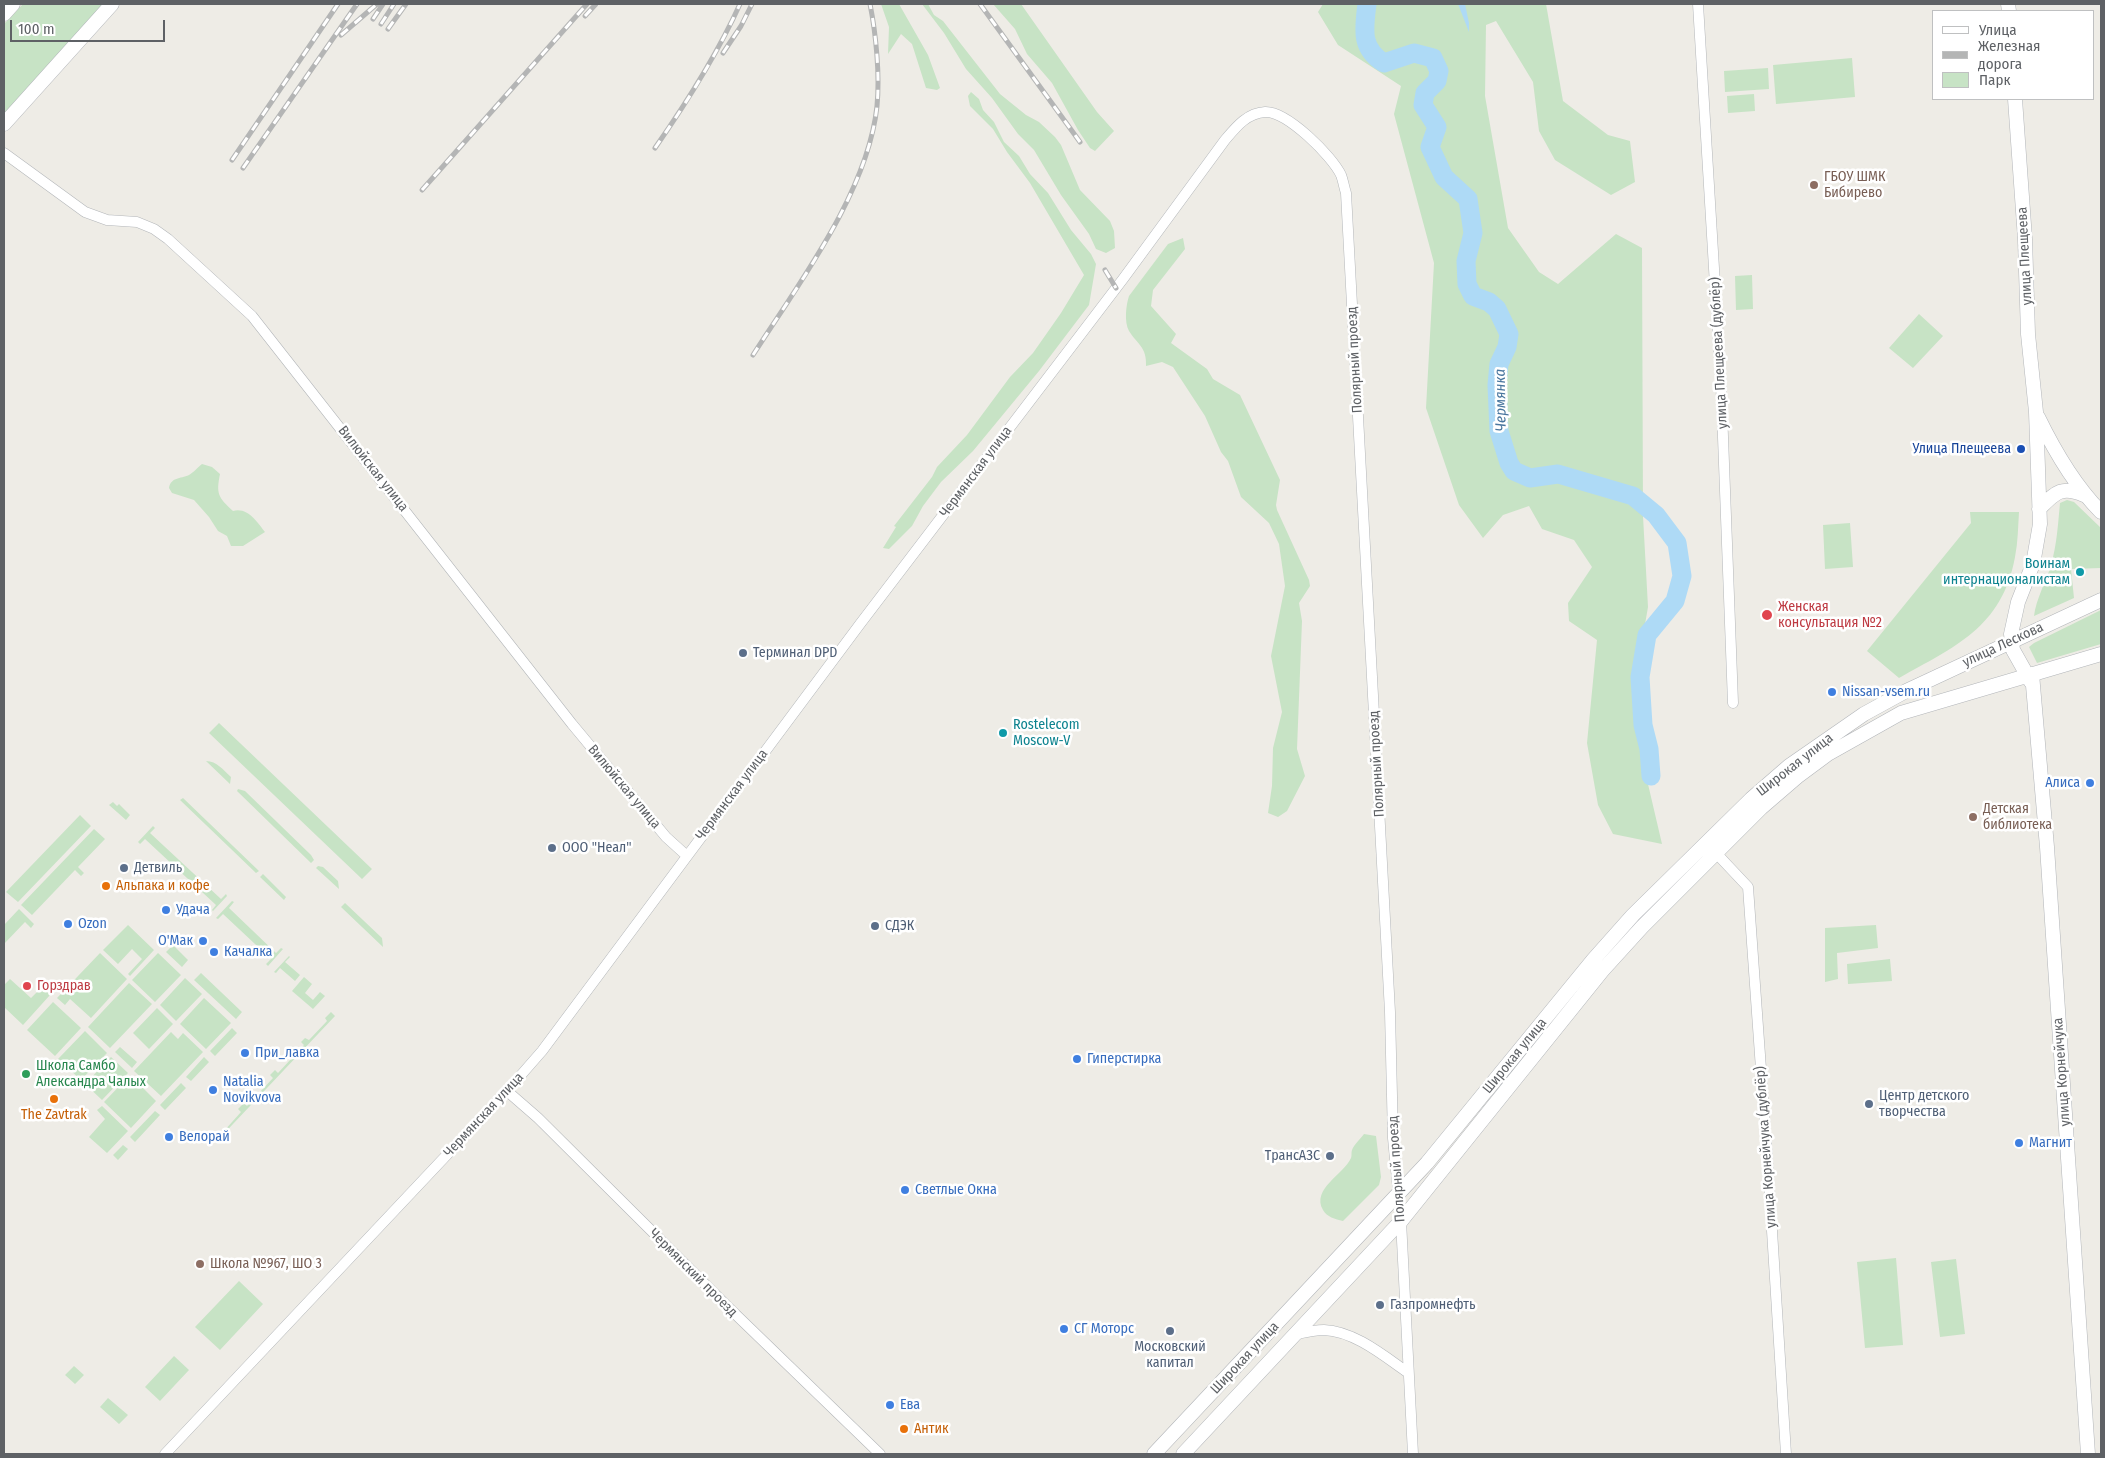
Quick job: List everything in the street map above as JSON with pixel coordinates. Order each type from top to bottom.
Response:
[{"type":"main road","points":[[4,14],[14,4]]},
{"type":"main road","points":[[4,124],[112,4]]},
{"type":"main road","name":"улица Плещеева","points":[[2015,100],[2025,239],[2028,334],[2036,412],[2040,524],[2033,564],[2018,602],[2011,634],[2013,650],[2029,675]]},
{"type":"main road","name":"улица Плещеева","points":[[2036,412],[2054,448],[2084,495],[2101,512]]},
{"type":"main road","points":[[2039,509],[2058,492],[2070,490],[2084,495]]},
{"type":"main road","name":"улица Лескова","points":[[1906,691],[2101,600]]},
{"type":"main road","points":[[2029,675],[2101,654]]},
{"type":"main road","name":"Широкая улица","points":[[1183,1454],[1297,1334],[1401,1220],[1602,971],[1642,927],[1761,808],[1797,777],[1828,754],[1901,713],[2029,675]]},
{"type":"main road","name":"улица Корнейчука","points":[[2029,675],[2035,689],[2088,1454]]},
{"type":"main road","name":"Широкая улица","points":[[1154,1454],[1427,1163],[1593,960],[1633,915],[1751,799],[1789,766],[1864,714],[1906,691]]},
{"type":"main road","points":[[1283,1318],[1291,1316],[1295,1318],[1298,1322],[1297,1334]]},
{"type":"street","name":"улица Плещеева (дублёр)","points":[[1698,4],[1720,355],[1733,703]]},
{"type":"street","name":"Чермянская улица","points":[[165,1454],[507,1091],[542,1051],[860,624],[1123,279],[1225,140],[1244,118],[1266,112]]},
{"type":"street","name":"Полярный проезд","points":[[1266,112],[1281,117],[1301,130],[1322,149],[1341,175],[1346,193],[1390,1002],[1393,1138],[1401,1220],[1412,1454]]},
{"type":"street","name":"Вилюйская улица","points":[[4,153],[85,212],[107,220],[137,222],[154,229],[168,239],[252,316],[572,724],[666,838],[687,856]]},
{"type":"street","name":"улица Корнейчука (дублёр)","points":[[1716,853],[1748,887],[1786,1454]]},
{"type":"street","name":"Чермянский проезд","points":[[507,1091],[538,1118],[728,1308],[880,1454]]},
{"type":"street","points":[[1297,1334],[1322,1330],[1337,1332],[1386,1357],[1407,1372]]},
{"type":"green space","points":[[23,4],[105,4],[4,115],[4,24]]},
{"type":"green space","points":[[881,4],[899,4],[928,55],[940,88],[937,90],[926,88],[912,44],[901,34],[888,54],[889,27]]},
{"type":"green space","points":[[922,4],[928,4],[934,15],[943,21],[1000,94],[1026,115],[1039,122],[1055,137],[1061,145],[1080,190],[1110,221],[1114,231],[1115,248],[1106,253],[1096,249],[1089,234],[1061,195],[1034,150],[1018,134],[992,98],[966,69],[944,33]]},
{"type":"green space","points":[[993,4],[1021,4],[1097,112],[1114,131],[1095,151],[1090,148],[1078,130],[1052,83],[1027,54],[1015,29]]},
{"type":"green space","points":[[1323,4],[1546,4],[1563,101],[1608,135],[1630,141],[1635,182],[1611,195],[1555,160],[1539,131],[1533,82],[1496,21],[1486,25],[1485,96],[1508,228],[1539,272],[1558,284],[1616,234],[1642,248],[1643,516],[1648,607],[1635,682],[1644,767],[1662,844],[1613,834],[1598,805],[1587,743],[1597,640],[1569,621],[1568,603],[1592,567],[1574,540],[1542,529],[1529,506],[1503,515],[1483,538],[1459,505],[1426,408],[1434,263],[1394,114],[1401,86],[1338,45],[1318,12]]},
{"type":"green space","points":[[1852,58],[1855,97],[1776,104],[1773,65]]},
{"type":"green space","points":[[1768,68],[1769,89],[1725,92],[1724,71]]},
{"type":"green space","points":[[971,92],[979,99],[983,110],[994,122],[1004,142],[1019,156],[1030,174],[1048,193],[1071,230],[1091,254],[1096,264],[1089,305],[1039,371],[973,451],[941,482],[923,506],[912,526],[889,549],[883,548],[896,527],[894,526],[932,477],[937,467],[967,435],[1010,377],[1033,353],[1061,313],[1084,275],[1030,183],[993,129],[970,106],[968,96]]},
{"type":"green space","points":[[1754,94],[1755,111],[1728,113],[1727,96]]},
{"type":"green space","points":[[1183,238],[1185,249],[1153,290],[1151,306],[1176,334],[1171,343],[1207,369],[1213,379],[1240,395],[1280,480],[1277,510],[1310,586],[1299,603],[1302,621],[1297,749],[1305,776],[1287,811],[1278,817],[1268,813],[1272,786],[1273,748],[1282,712],[1271,656],[1285,586],[1279,544],[1269,523],[1241,497],[1228,461],[1221,452],[1205,416],[1173,367],[1162,362],[1146,366],[1145,354],[1129,331],[1126,323],[1126,309],[1129,296],[1168,244]]},
{"type":"green space","points":[[1752,275],[1753,309],[1736,310],[1735,276]]},
{"type":"green space","points":[[1919,314],[1943,336],[1913,368],[1889,348]]},
{"type":"green space","points":[[202,464],[212,467],[220,474],[218,491],[224,502],[233,511],[238,510],[248,513],[265,532],[243,546],[231,546],[227,536],[218,531],[194,500],[172,493],[169,488],[172,482],[189,475]]},
{"type":"green space","points":[[2067,500],[2074,502],[2101,528],[2101,568],[2071,569],[2074,598],[2034,616],[2053,557],[2060,503]]},
{"type":"green space","points":[[1970,512],[2019,512],[2016,551],[2009,581],[1999,602],[1973,632],[1939,656],[1899,678],[1867,651],[1971,523]]},
{"type":"green space","points":[[1850,523],[1853,567],[1825,569],[1823,525]]},
{"type":"green space","points":[[2101,610],[2101,644],[2037,663],[2029,647]]},
{"type":"green space","points":[[219,723],[372,869],[362,879],[209,733]]},
{"type":"green space","points":[[206,761],[217,764],[231,777],[230,784]]},
{"type":"green space","points":[[238,789],[245,791],[314,860],[311,863],[237,791]]},
{"type":"green space","points":[[183,798],[259,871],[256,873],[180,800]]},
{"type":"green space","points":[[113,802],[117,806],[119,804],[130,815],[126,820],[109,805]]},
{"type":"green space","points":[[80,815],[91,826],[18,902],[6,892]]},
{"type":"green space","points":[[153,826],[155,828],[150,833],[221,899],[226,894],[227,896],[213,911],[216,905],[145,839],[140,844],[138,842]]},
{"type":"green space","points":[[94,829],[105,839],[78,867],[84,873],[81,876],[75,870],[32,915],[21,905]]},
{"type":"green space","points":[[318,866],[323,867],[338,881],[339,889],[316,868]]},
{"type":"green space","points":[[263,874],[286,897],[284,900],[260,877]]},
{"type":"green space","points":[[232,901],[234,902],[229,908],[276,953],[281,948],[283,949],[268,966],[266,964],[271,959],[223,914],[218,919],[216,918]]},
{"type":"green space","points":[[345,903],[382,938],[383,947],[341,907]]},
{"type":"green space","points":[[19,909],[34,924],[31,928],[25,922],[4,944],[4,925]]},
{"type":"green space","points":[[128,925],[154,950],[130,976],[128,974],[142,959],[132,949],[118,964],[103,950]]},
{"type":"green space","points":[[1876,925],[1878,948],[1837,953],[1838,979],[1825,982],[1825,928]]},
{"type":"green space","points":[[173,945],[188,960],[182,967],[166,952]]},
{"type":"green space","points":[[100,953],[127,979],[91,1018],[70,999],[65,1005],[57,998]]},
{"type":"green space","points":[[158,953],[181,975],[155,1002],[132,980]]},
{"type":"green space","points":[[289,956],[285,962],[300,975],[295,981],[280,968],[276,973],[274,972]]},
{"type":"green space","points":[[1890,959],[1892,981],[1848,984],[1847,964]]},
{"type":"green space","points":[[201,973],[242,1012],[236,1019],[194,980]]},
{"type":"green space","points":[[304,977],[312,984],[305,993],[313,1000],[320,992],[325,996],[313,1009],[292,991]]},
{"type":"green space","points":[[185,978],[202,994],[176,1021],[160,1005]]},
{"type":"green space","points":[[10,979],[31,998],[42,987],[50,995],[23,1025],[4,1007],[4,985]]},
{"type":"green space","points":[[129,983],[152,1004],[110,1048],[88,1027]]},
{"type":"green space","points":[[204,998],[231,1023],[206,1049],[180,1024]]},
{"type":"green space","points":[[53,1002],[81,1028],[55,1056],[27,1030]]},
{"type":"green space","points":[[157,1008],[173,1024],[149,1049],[133,1033]]},
{"type":"green space","points":[[331,1012],[335,1016],[216,1142],[241,1112],[238,1109],[244,1103],[247,1106],[273,1078],[270,1075],[275,1070],[278,1073],[304,1045],[301,1042],[305,1038],[309,1040],[327,1021],[325,1018]]},
{"type":"green space","points":[[232,1028],[237,1033],[215,1056],[210,1051]]},
{"type":"green space","points":[[85,1031],[107,1053],[81,1080],[58,1059]]},
{"type":"green space","points":[[171,1032],[178,1039],[183,1033],[203,1052],[161,1096],[134,1071]]},
{"type":"green space","points":[[120,1047],[137,1062],[132,1068],[115,1052]]},
{"type":"green space","points":[[111,1057],[128,1073],[102,1100],[85,1084]]},
{"type":"green space","points":[[204,1057],[209,1062],[191,1081],[186,1077]]},
{"type":"green space","points":[[130,1075],[156,1101],[131,1128],[104,1102]]},
{"type":"green space","points":[[181,1083],[186,1088],[165,1110],[160,1105]]},
{"type":"green space","points":[[102,1106],[128,1131],[107,1153],[89,1137],[105,1119],[97,1110]]},
{"type":"green space","points":[[155,1111],[160,1115],[135,1142],[130,1137]]},
{"type":"green space","points":[[1364,1134],[1376,1136],[1381,1177],[1379,1185],[1343,1221],[1334,1218],[1323,1210],[1320,1202],[1321,1195],[1347,1164],[1351,1158],[1353,1148]]},
{"type":"green space","points":[[123,1145],[128,1149],[118,1160],[113,1155]]},
{"type":"green space","points":[[1896,1258],[1903,1345],[1865,1348],[1857,1262]]},
{"type":"green space","points":[[1956,1259],[1965,1334],[1940,1337],[1931,1262]]},
{"type":"green space","points":[[239,1281],[263,1304],[220,1350],[195,1327]]},
{"type":"green space","points":[[174,1356],[189,1370],[160,1401],[145,1387]]},
{"type":"green space","points":[[74,1366],[84,1375],[75,1384],[65,1375]]},
{"type":"green space","points":[[108,1398],[128,1415],[119,1424],[100,1407]]},
{"type":"water","points":[[1458,4],[1465,4],[1469,32]]},
{"type":"waterway","name":"Чермянка","points":[[1367,4],[1365,37],[1367,44],[1376,57],[1384,63],[1414,53],[1433,58],[1439,71],[1437,81],[1425,93],[1423,105],[1437,127],[1430,147],[1444,177],[1468,199],[1473,233],[1466,261],[1467,284],[1473,296],[1489,302],[1497,309],[1509,334],[1507,347],[1499,364],[1497,385],[1499,431],[1509,463],[1514,471],[1530,478],[1558,474],[1633,496],[1656,515],[1677,543],[1682,576],[1675,601],[1647,635],[1640,677],[1643,725],[1649,749],[1651,776]]},
{"type":"railway","points":[[232,160],[338,4]]},
{"type":"railway","points":[[243,168],[357,4]]},
{"type":"railway","points":[[341,35],[377,4]]},
{"type":"railway","points":[[373,19],[383,4]]},
{"type":"railway","points":[[381,24],[394,4]]},
{"type":"railway","points":[[388,29],[406,4]]},
{"type":"railway","points":[[422,190],[587,4]]},
{"type":"railway","points":[[585,16],[596,4]]},
{"type":"railway","points":[[655,148],[701,78],[722,42],[740,4]]},
{"type":"railway","points":[[723,53],[741,26],[752,4]]},
{"type":"railway","points":[[753,355],[829,236],[846,204],[860,171],[871,138],[878,94],[877,55],[870,4]]},
{"type":"railway","points":[[980,4],[1080,142]]},
{"type":"railway","points":[[1105,270],[1116,288]]},
{"type":"place","name":"ГБОУ ШМК Бибирево","points":[[1814,185]]},
{"type":"place","name":"Улица Плещеева","points":[[2021,449]]},
{"type":"place","name":"Воинам интернационалистам","points":[[2080,572]]},
{"type":"place","name":"Женская консультация №2","points":[[1767,615]]},
{"type":"place","name":"Терминал DPD","points":[[743,653]]},
{"type":"place","name":"Nissan-vsem.ru","points":[[1832,692]]},
{"type":"place","name":"Rostelecom Moscow-V","points":[[1003,733]]},
{"type":"place","name":"Алиса","points":[[2090,783]]},
{"type":"place","name":"Детская библиотека","points":[[1973,817]]},
{"type":"place","name":"ООО \"Неал\"","points":[[552,848]]},
{"type":"place","name":"Детвиль","points":[[124,868]]},
{"type":"place","name":"Альпака и кофе","points":[[106,886]]},
{"type":"place","name":"Удача","points":[[166,910]]},
{"type":"place","name":"Ozon","points":[[68,924]]},
{"type":"place","name":"СДЭК","points":[[875,926]]},
{"type":"place","name":"О'Мак","points":[[203,941]]},
{"type":"place","name":"Качалка","points":[[214,952]]},
{"type":"place","name":"Горздрав","points":[[27,986]]},
{"type":"place","name":"При_лавка","points":[[245,1053]]},
{"type":"place","name":"Гиперстирка","points":[[1077,1059]]},
{"type":"place","name":"Школа Самбо Александра Чалых","points":[[26,1074]]},
{"type":"place","name":"Natalia Novikvova","points":[[213,1090]]},
{"type":"place","name":"The Zavtrak","points":[[54,1099]]},
{"type":"place","name":"Центр детского творчества","points":[[1869,1104]]},
{"type":"place","name":"Велорай","points":[[169,1137]]},
{"type":"place","name":"Магнит","points":[[2019,1143]]},
{"type":"place","name":"ТрансАЗС","points":[[1330,1156]]},
{"type":"place","name":"Светлые Окна","points":[[905,1190]]},
{"type":"place","name":"Школа №967, ШО 3","points":[[200,1264]]},
{"type":"place","name":"Газпромнефть","points":[[1380,1305]]},
{"type":"place","name":"СГ Моторс","points":[[1064,1329]]},
{"type":"place","name":"Московский капитал","points":[[1170,1331]]},
{"type":"place","name":"Ева","points":[[890,1405]]},
{"type":"place","name":"Антик","points":[[904,1429]]}]
